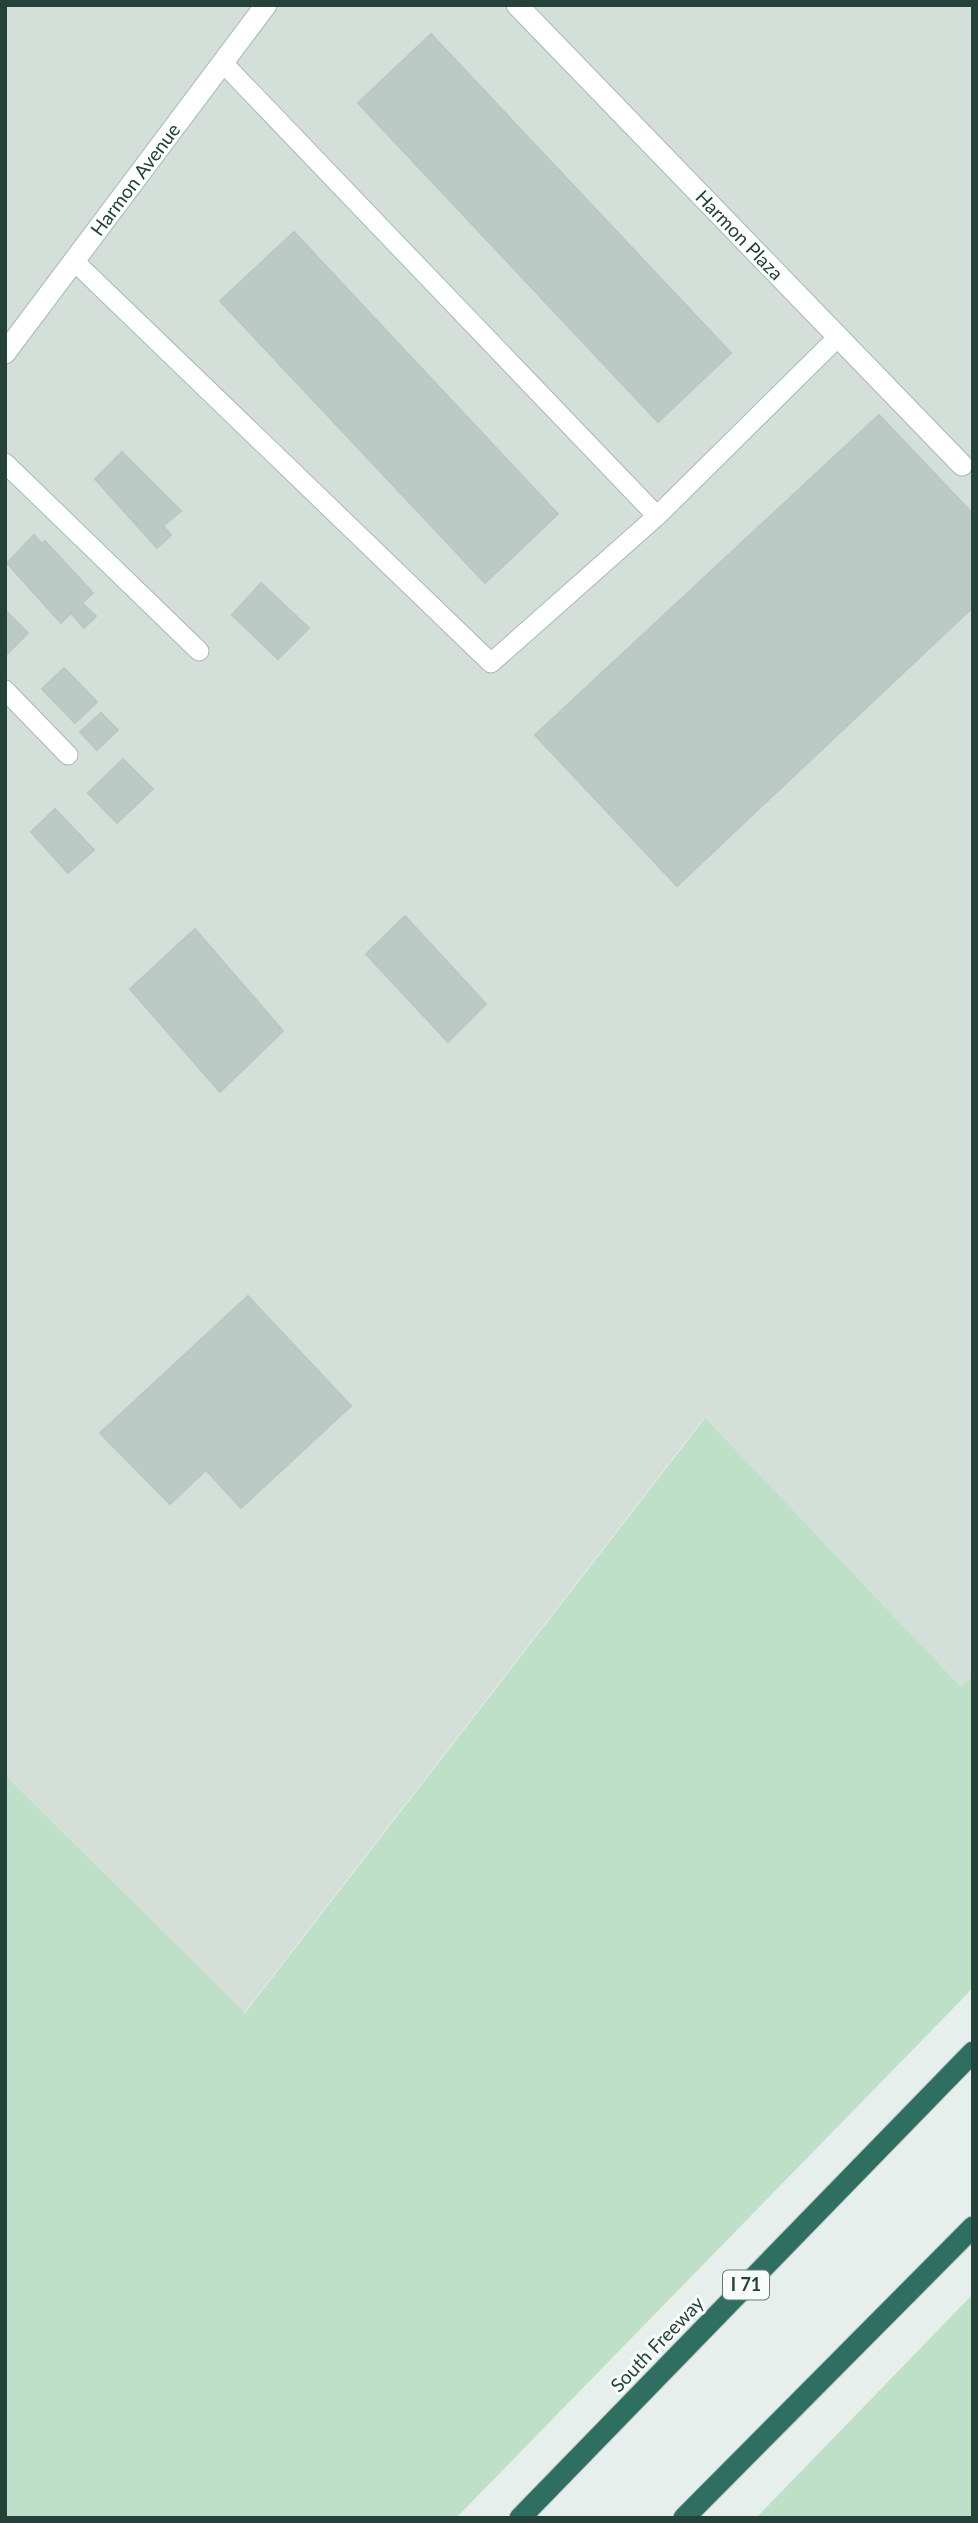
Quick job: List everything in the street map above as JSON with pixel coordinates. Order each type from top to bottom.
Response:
[{"type":"highway","name":"South Freeway","points":[[520,2518],[973,2052]]},
{"type":"highway","points":[[684,2518],[973,2227]]},
{"type":"street","name":"Harmon Avenue","points":[[5,353],[266,5]]},
{"type":"street","name":"Harmon Plaza","points":[[517,5],[962,465]]},
{"type":"lane","points":[[223,63],[657,516]]},
{"type":"lane","points":[[74,261],[491,663],[657,516],[838,337]]},
{"type":"lane","points":[[5,463],[199,651]]},
{"type":"lane","points":[[5,690],[68,755]]},
{"type":"shaded area","points":[[5,5],[973,5],[973,1676],[961,1687],[704,1418],[244,2013],[5,1775]]},
{"type":"green space","points":[[705,1418],[961,1687],[973,1676],[973,1988],[456,2518],[5,2518],[5,1775],[245,2013]]},
{"type":"green space","points":[[973,2294],[973,2518],[756,2518]]},
{"type":"building","points":[[431,34],[731,353],[658,422],[358,103]]},
{"type":"building","points":[[294,232],[558,514],[485,583],[220,301]]},
{"type":"building","points":[[879,415],[973,514],[973,607],[677,886],[535,735]]},
{"type":"building","points":[[122,452],[181,511],[163,526],[171,535],[157,548],[95,479]]},
{"type":"building","points":[[34,535],[42,544],[45,541],[93,593],[82,603],[96,616],[84,628],[71,613],[61,623],[7,563]]},
{"type":"building","points":[[261,583],[309,628],[278,659],[232,615]]},
{"type":"building","points":[[5,610],[28,633],[5,656]]},
{"type":"building","points":[[64,668],[97,702],[75,723],[42,689]]},
{"type":"building","points":[[101,713],[118,730],[97,750],[80,732]]},
{"type":"building","points":[[123,759],[153,789],[117,823],[88,793]]},
{"type":"building","points":[[55,809],[94,850],[68,873],[31,832]]},
{"type":"building","points":[[405,916],[486,1004],[448,1042],[366,954]]},
{"type":"building","points":[[195,929],[283,1031],[220,1092],[130,989]]},
{"type":"building","points":[[248,1296],[351,1406],[241,1508],[206,1470],[170,1504],[100,1433]]}]
